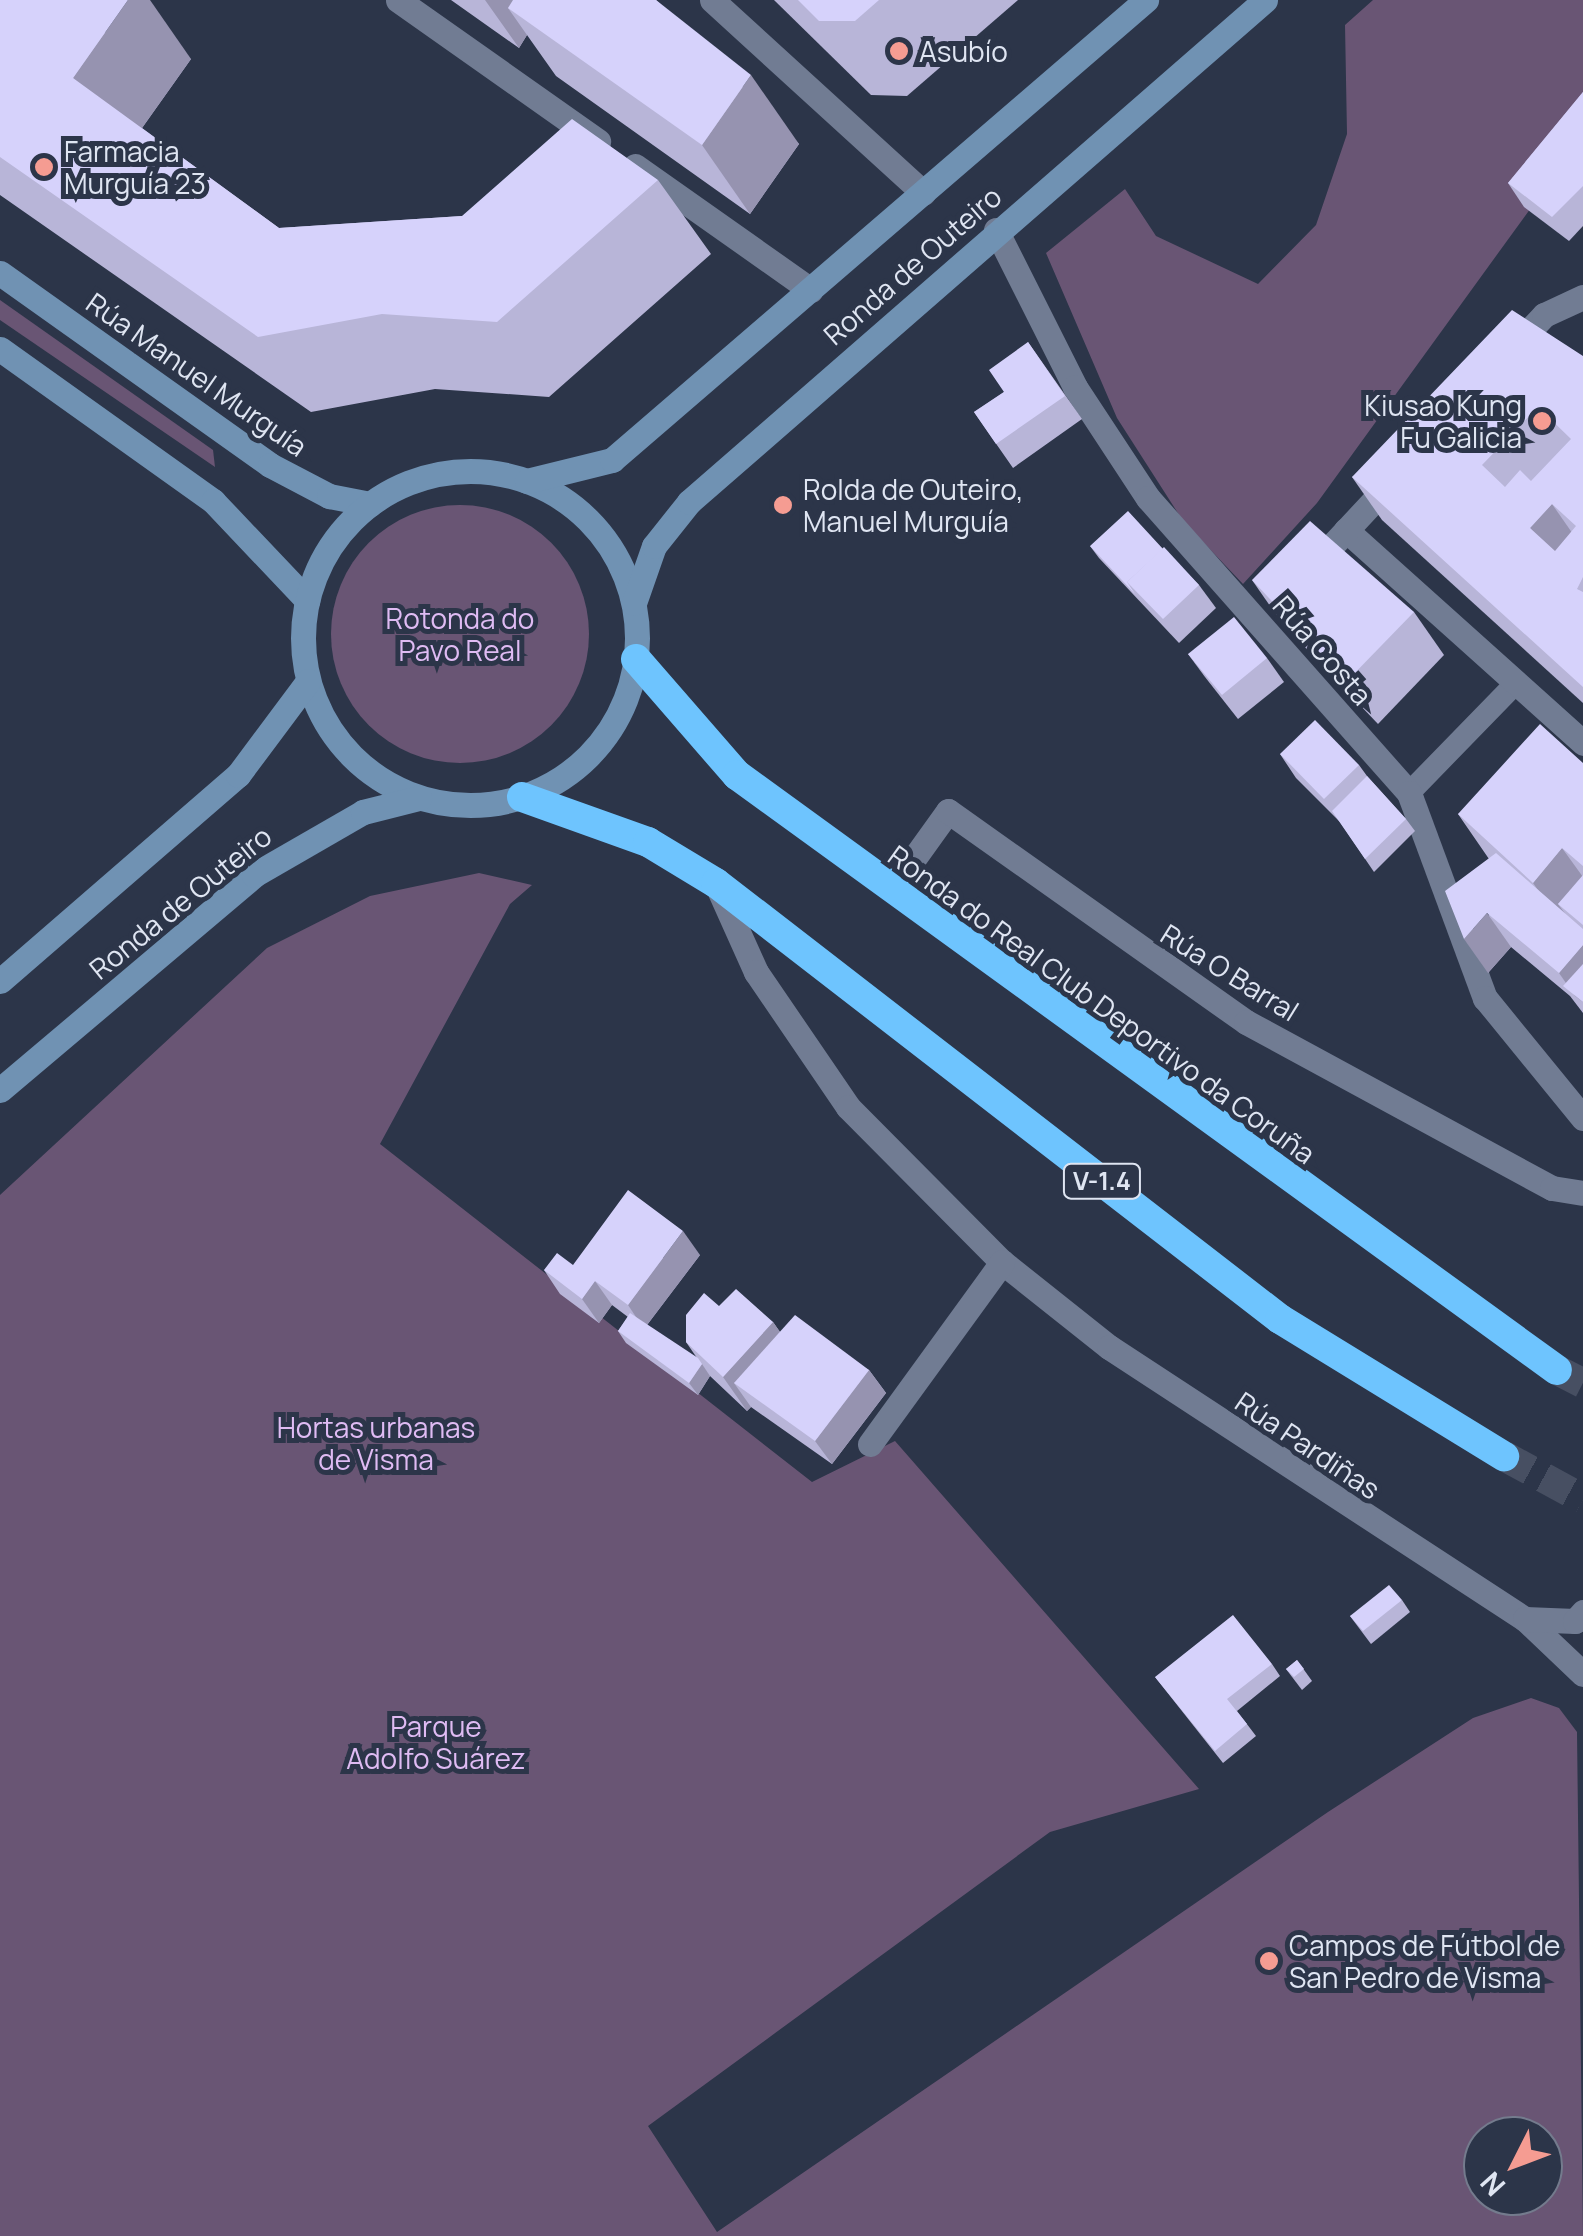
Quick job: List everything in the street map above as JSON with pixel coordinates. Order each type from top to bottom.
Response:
[{"type":"highway","name":"Ronda do Real Club Deportivo da Coruña","points":[[636,659],[736,775],[1557,1370]]},
{"type":"highway","name":"V-1.4","points":[[522,797],[648,842],[716,883],[1280,1318],[1504,1456]]},
{"type":"main road","name":"Ronda de Outeiro","points":[[419,798],[348,753],[308,681],[307,600],[330,546],[370,504],[446,472],[527,481],[612,460],[1146,0]]},
{"type":"main road","name":"Ronda de Outeiro","points":[[0,1090],[254,875],[364,812],[419,798],[488,805],[522,797],[586,759],[627,696],[636,659],[634,603],[671,519],[996,230],[1265,0]]},
{"type":"main road","name":"Rúa Manuel Murguía","points":[[0,272],[270,465],[329,496],[370,504]]},
{"type":"main road","points":[[0,349],[213,501],[307,600]]},
{"type":"main road","name":"Ronda de Outeiro","points":[[527,481],[584,516],[634,603]]},
{"type":"main road","name":"Ronda de Outeiro","points":[[0,981],[238,775],[308,681]]},
{"type":"street","points":[[398,0],[811,290]]},
{"type":"street","points":[[712,0],[923,193]]},
{"type":"street","name":"Rúa Costa","points":[[996,230],[1075,387],[1148,498],[1409,793],[1485,998],[1583,1118]]},
{"type":"street","points":[[1491,372],[1544,315],[1583,298]]},
{"type":"street","points":[[1260,622],[1412,458]]},
{"type":"street","points":[[1346,530],[1583,743]]},
{"type":"street","name":"Rúa O Barral","points":[[892,889],[948,811],[1246,1022],[1552,1188],[1583,1193]]},
{"type":"street","name":"Rúa Pardiñas","points":[[716,883],[756,972],[848,1107],[1002,1262],[1109,1346],[1525,1620],[1583,1674]]},
{"type":"street","points":[[870,1444],[1002,1262]]},
{"type":"street","points":[[1525,1620],[1575,1621],[1583,1612]]},
{"type":"lane","points":[[1409,793],[1516,683]]},
{"type":"green space","points":[[1373,0],[1583,0],[1583,136],[1317,503],[1243,584],[1183,521],[1117,418],[1046,253],[1125,189],[1156,236],[1258,284],[1316,225],[1347,134],[1345,25]]},
{"type":"green space","points":[[0,300],[213,450],[215,467],[0,320]]},
{"type":"green space","name":"Rotonda do Pavo Real","points":[[460,505],[485,507],[509,515],[551,543],[579,585],[587,609],[587,659],[579,683],[551,725],[509,753],[485,761],[460,763],[435,761],[411,753],[369,725],[341,683],[333,659],[331,634],[333,609],[341,585],[369,543],[411,515],[435,507]]},
{"type":"green space","name":"Parque Adolfo Suárez","points":[[479,873],[532,885],[510,904],[380,1144],[812,1482],[895,1441],[1199,1789],[1050,1832],[648,2126],[717,2232],[1328,1812],[1473,1718],[1531,1698],[1559,1708],[1577,1732],[1583,2236],[0,2236],[0,1195],[267,948],[370,896]]},
{"type":"building","points":[[0,0],[128,0],[73,78],[279,228],[462,216],[572,119],[658,180],[497,322],[382,314],[258,337],[0,157]]},
{"type":"building","points":[[513,0],[656,0],[751,75],[702,145],[508,8]]},
{"type":"building","points":[[798,0],[879,0],[855,21],[819,21]]},
{"type":"building","points":[[1583,92],[1583,186],[1552,217],[1508,183]]},
{"type":"building","points":[[1512,310],[1583,356],[1583,577],[1577,589],[1583,592],[1583,687],[1352,477]],"holes":[[[1538,407],[1571,439],[1531,481],[1520,470],[1505,487],[1482,465]],[[1552,504],[1576,526],[1555,551],[1530,528]]]},
{"type":"building","points":[[1028,342],[1065,396],[996,444],[974,412],[1004,392],[989,370]]},
{"type":"building","points":[[1128,511],[1163,549],[1127,582],[1135,594],[1090,546]]},
{"type":"building","points":[[1310,521],[1414,612],[1347,681],[1252,580]]},
{"type":"building","points":[[1164,547],[1199,585],[1163,619],[1127,582]]},
{"type":"building","points":[[1234,617],[1267,658],[1222,695],[1188,654]]},
{"type":"building","points":[[1315,720],[1359,765],[1324,799],[1280,754]]},
{"type":"building","points":[[1540,724],[1583,763],[1583,866],[1562,848],[1533,883],[1458,814]]},
{"type":"building","points":[[1367,776],[1406,819],[1365,859],[1332,811]]},
{"type":"building","points":[[1496,853],[1583,929],[1583,945],[1559,973],[1487,913],[1464,939],[1445,891]]},
{"type":"building","points":[[1583,875],[1583,925],[1558,904]]},
{"type":"building","points":[[1583,964],[1583,1002],[1563,986]]},
{"type":"building","points":[[628,1190],[683,1231],[628,1305],[595,1281],[582,1299],[544,1270],[557,1253],[573,1265]]},
{"type":"building","points":[[736,1289],[773,1322],[723,1377],[686,1342],[686,1315],[704,1293],[719,1306]]},
{"type":"building","points":[[630,1313],[698,1358],[702,1364],[689,1383],[618,1331]]},
{"type":"building","points":[[795,1315],[869,1370],[815,1441],[734,1383]]},
{"type":"building","points":[[1389,1585],[1402,1600],[1363,1631],[1350,1616]]},
{"type":"building","points":[[1233,1615],[1272,1664],[1227,1699],[1247,1724],[1215,1751],[1155,1677]]},
{"type":"building","points":[[1297,1660],[1304,1669],[1294,1677],[1286,1669]]},
{"type":"tunnel","points":[[1557,1370],[1583,1383]]},
{"type":"tunnel","points":[[1504,1456],[1583,1499]]},
{"type":"place","name":"Asubío","points":[[899,51]]},
{"type":"place","name":"Farmacia Murguía 23","points":[[44,167]]},
{"type":"place","name":"Kiusao Kung Fu Galicia","points":[[1542,421]]},
{"type":"place","name":"Rolda de Outeiro, Manuel Murguía","points":[[783,505]]},
{"type":"place","name":"Campos de Fútbol de San Pedro de Visma","points":[[1269,1961]]},
{"type":"park label","name":"Hortas urbanas de Visma","points":[[376,1443]]}]
